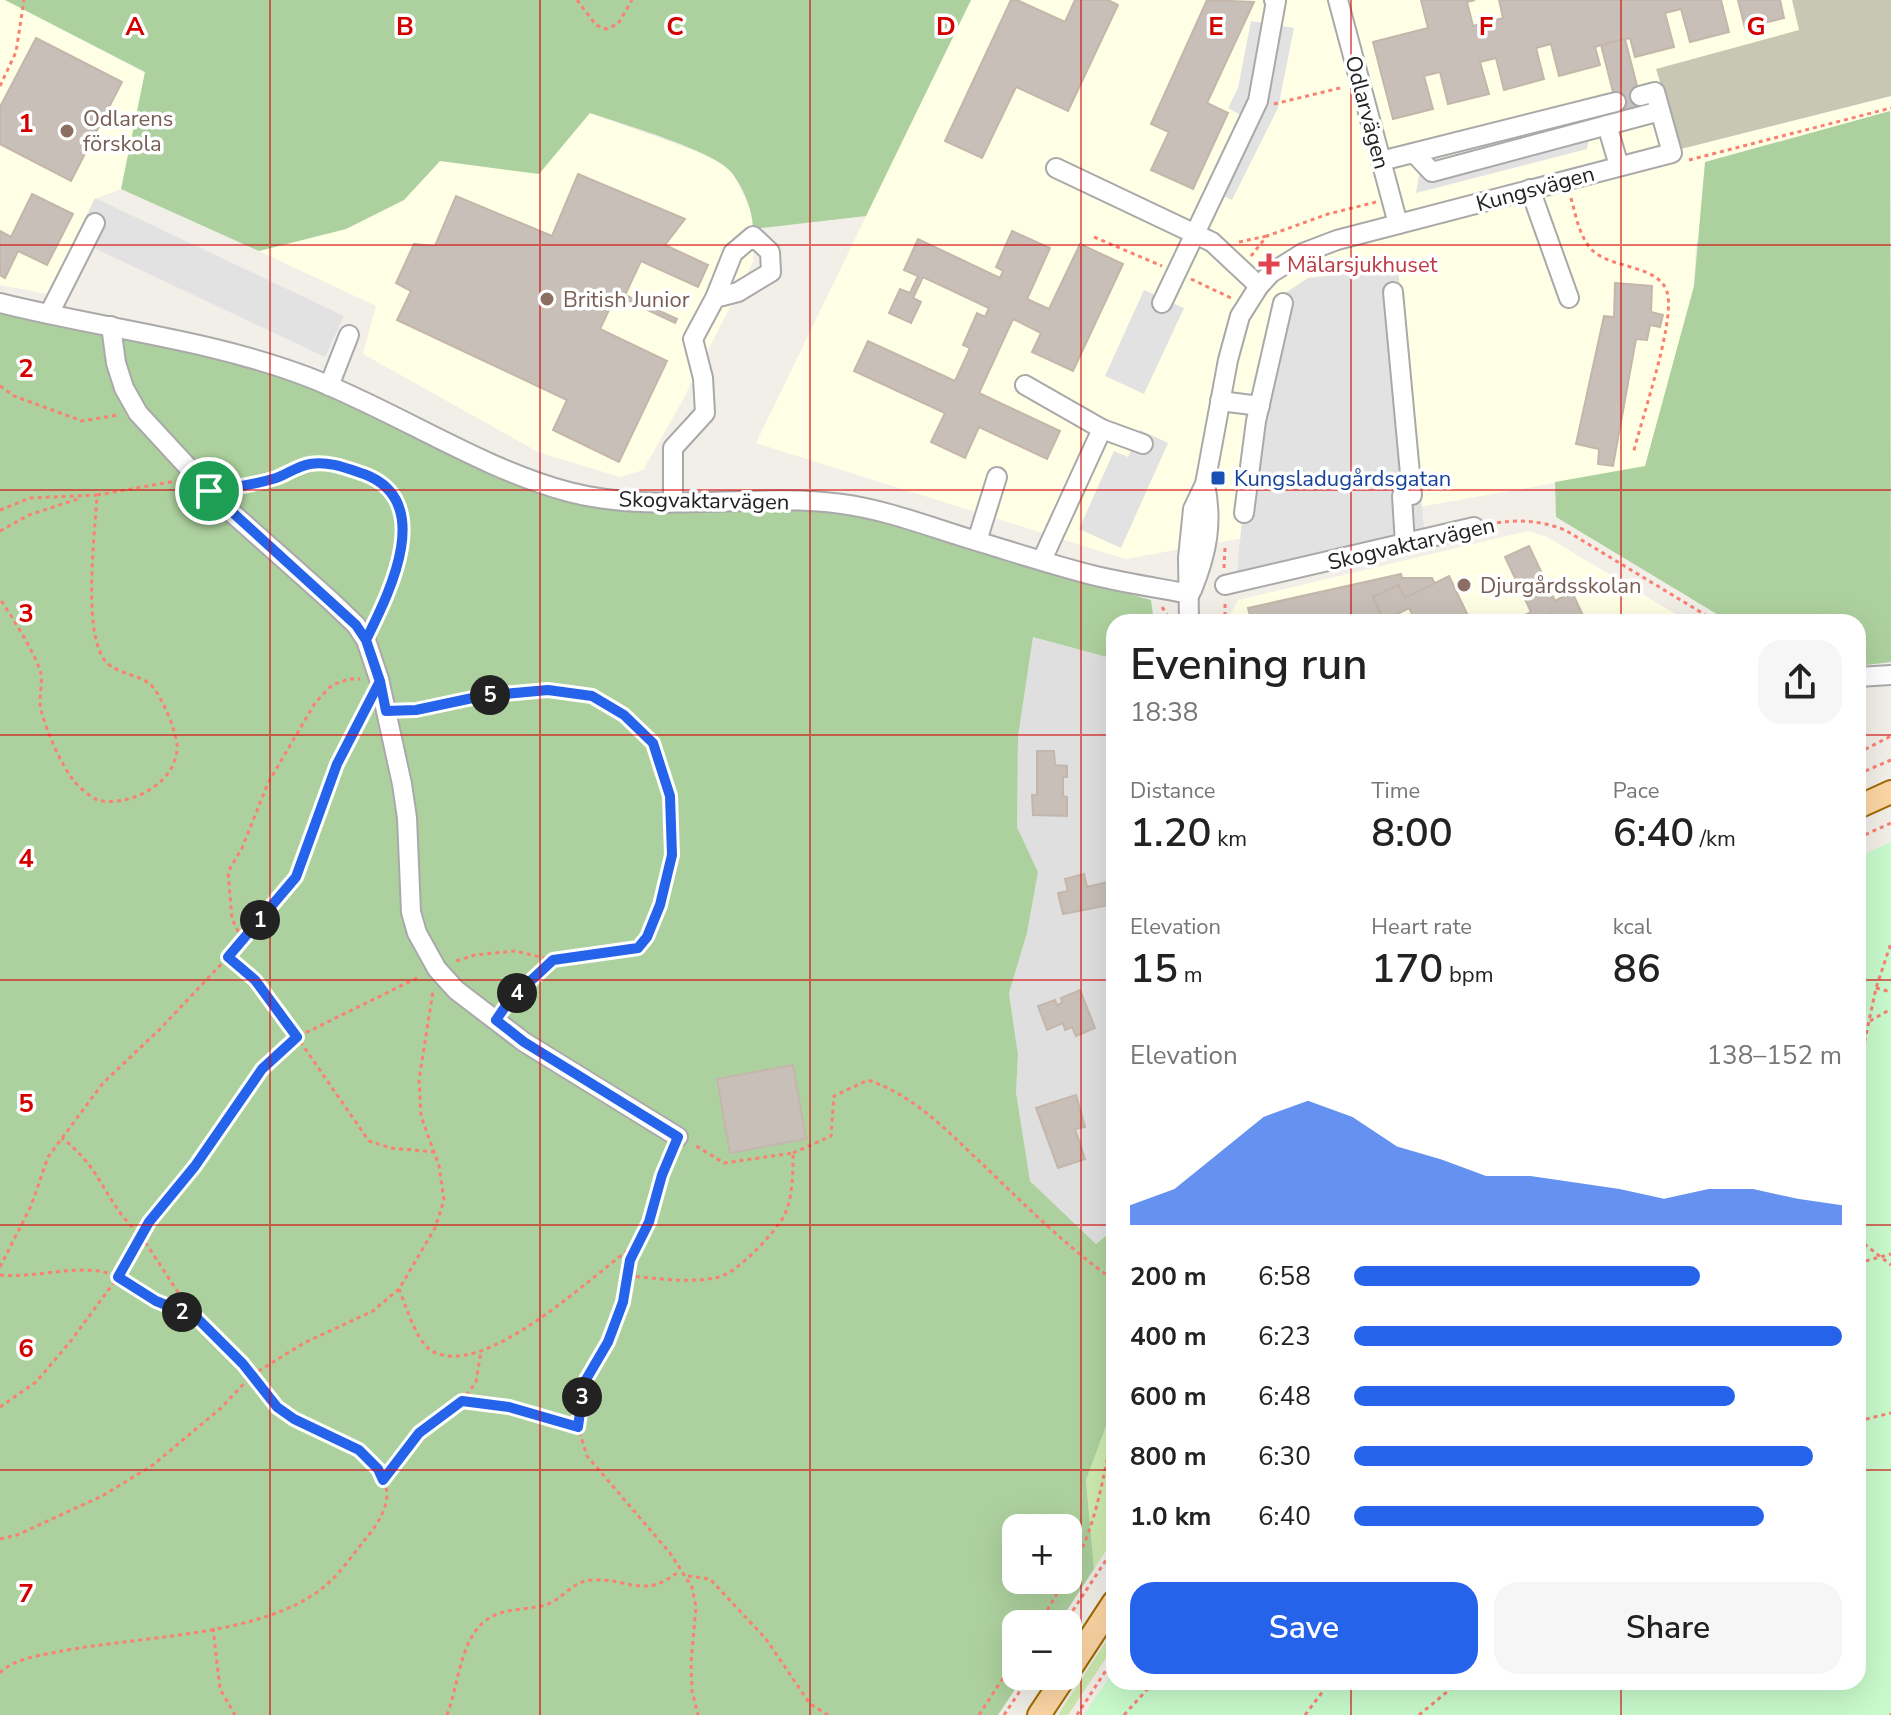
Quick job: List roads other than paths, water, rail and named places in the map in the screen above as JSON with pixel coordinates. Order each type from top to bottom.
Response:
[{"type":"main road","points":[[1866,803],[1891,792]]},
{"type":"main road","points":[[1082,1651],[1106,1614]]},
{"type":"main road","points":[[1039,1715],[1056,1690]]},
{"type":"street","points":[[1162,303],[1258,101],[1274,0]]},
{"type":"street","name":"Odlarvägen","points":[[1338,0],[1398,224]]},
{"type":"street","points":[[1414,153],[1432,172],[1660,111],[1647,94]]},
{"type":"street","points":[[1381,161],[1616,102]]},
{"type":"street","name":"Kungsvägen","points":[[1398,224],[1619,166],[1677,157],[1660,111]]},
{"type":"street","points":[[1607,125],[1619,166]]},
{"type":"street","points":[[1056,168],[1217,246],[1259,286]]},
{"type":"street","points":[[1530,189],[1569,298]]},
{"type":"street","points":[[49,314],[95,223]]},
{"type":"street","points":[[1189,614],[1188,558],[1193,509],[1205,484],[1240,316],[1271,273],[1303,253],[1337,240],[1398,224]]},
{"type":"street","points":[[1393,292],[1407,495],[1405,544]]},
{"type":"street","points":[[673,502],[673,448],[705,413],[703,378],[693,339],[715,298]]},
{"type":"street","name":"Skogvaktarvägen","points":[[0,303],[246,356],[329,386],[534,480],[570,492],[609,500],[673,502],[745,499],[839,504],[880,511],[1094,576],[1190,594]]},
{"type":"street","points":[[1244,513],[1260,406],[1283,303]]},
{"type":"street","points":[[111,326],[116,363],[124,388],[138,413],[203,484],[331,601],[356,625],[366,640],[380,681],[407,818],[411,912],[421,942],[436,967],[456,990],[524,1042],[678,1137]]},
{"type":"street","points":[[329,386],[349,335]]},
{"type":"street","points":[[1025,385],[1102,429],[1143,444]]},
{"type":"street","points":[[1220,401],[1260,406]]},
{"type":"street","points":[[1042,560],[1102,429]]},
{"type":"street","points":[[977,541],[997,477]]},
{"type":"street","name":"Skogvaktarvägen","points":[[1225,585],[1474,527]]},
{"type":"street","points":[[1866,677],[1891,675]]},
{"type":"place","name":"Odlarens förskola","points":[[67,131]]},
{"type":"place","name":"Mälarsjukhuset","points":[[1269,264]]},
{"type":"place","name":"British Junior","points":[[547,299]]},
{"type":"place","name":"Kungsladugårdsgatan","points":[[1218,478]]},
{"type":"place","name":"Djurgårdsskolan","points":[[1464,585]]}]
